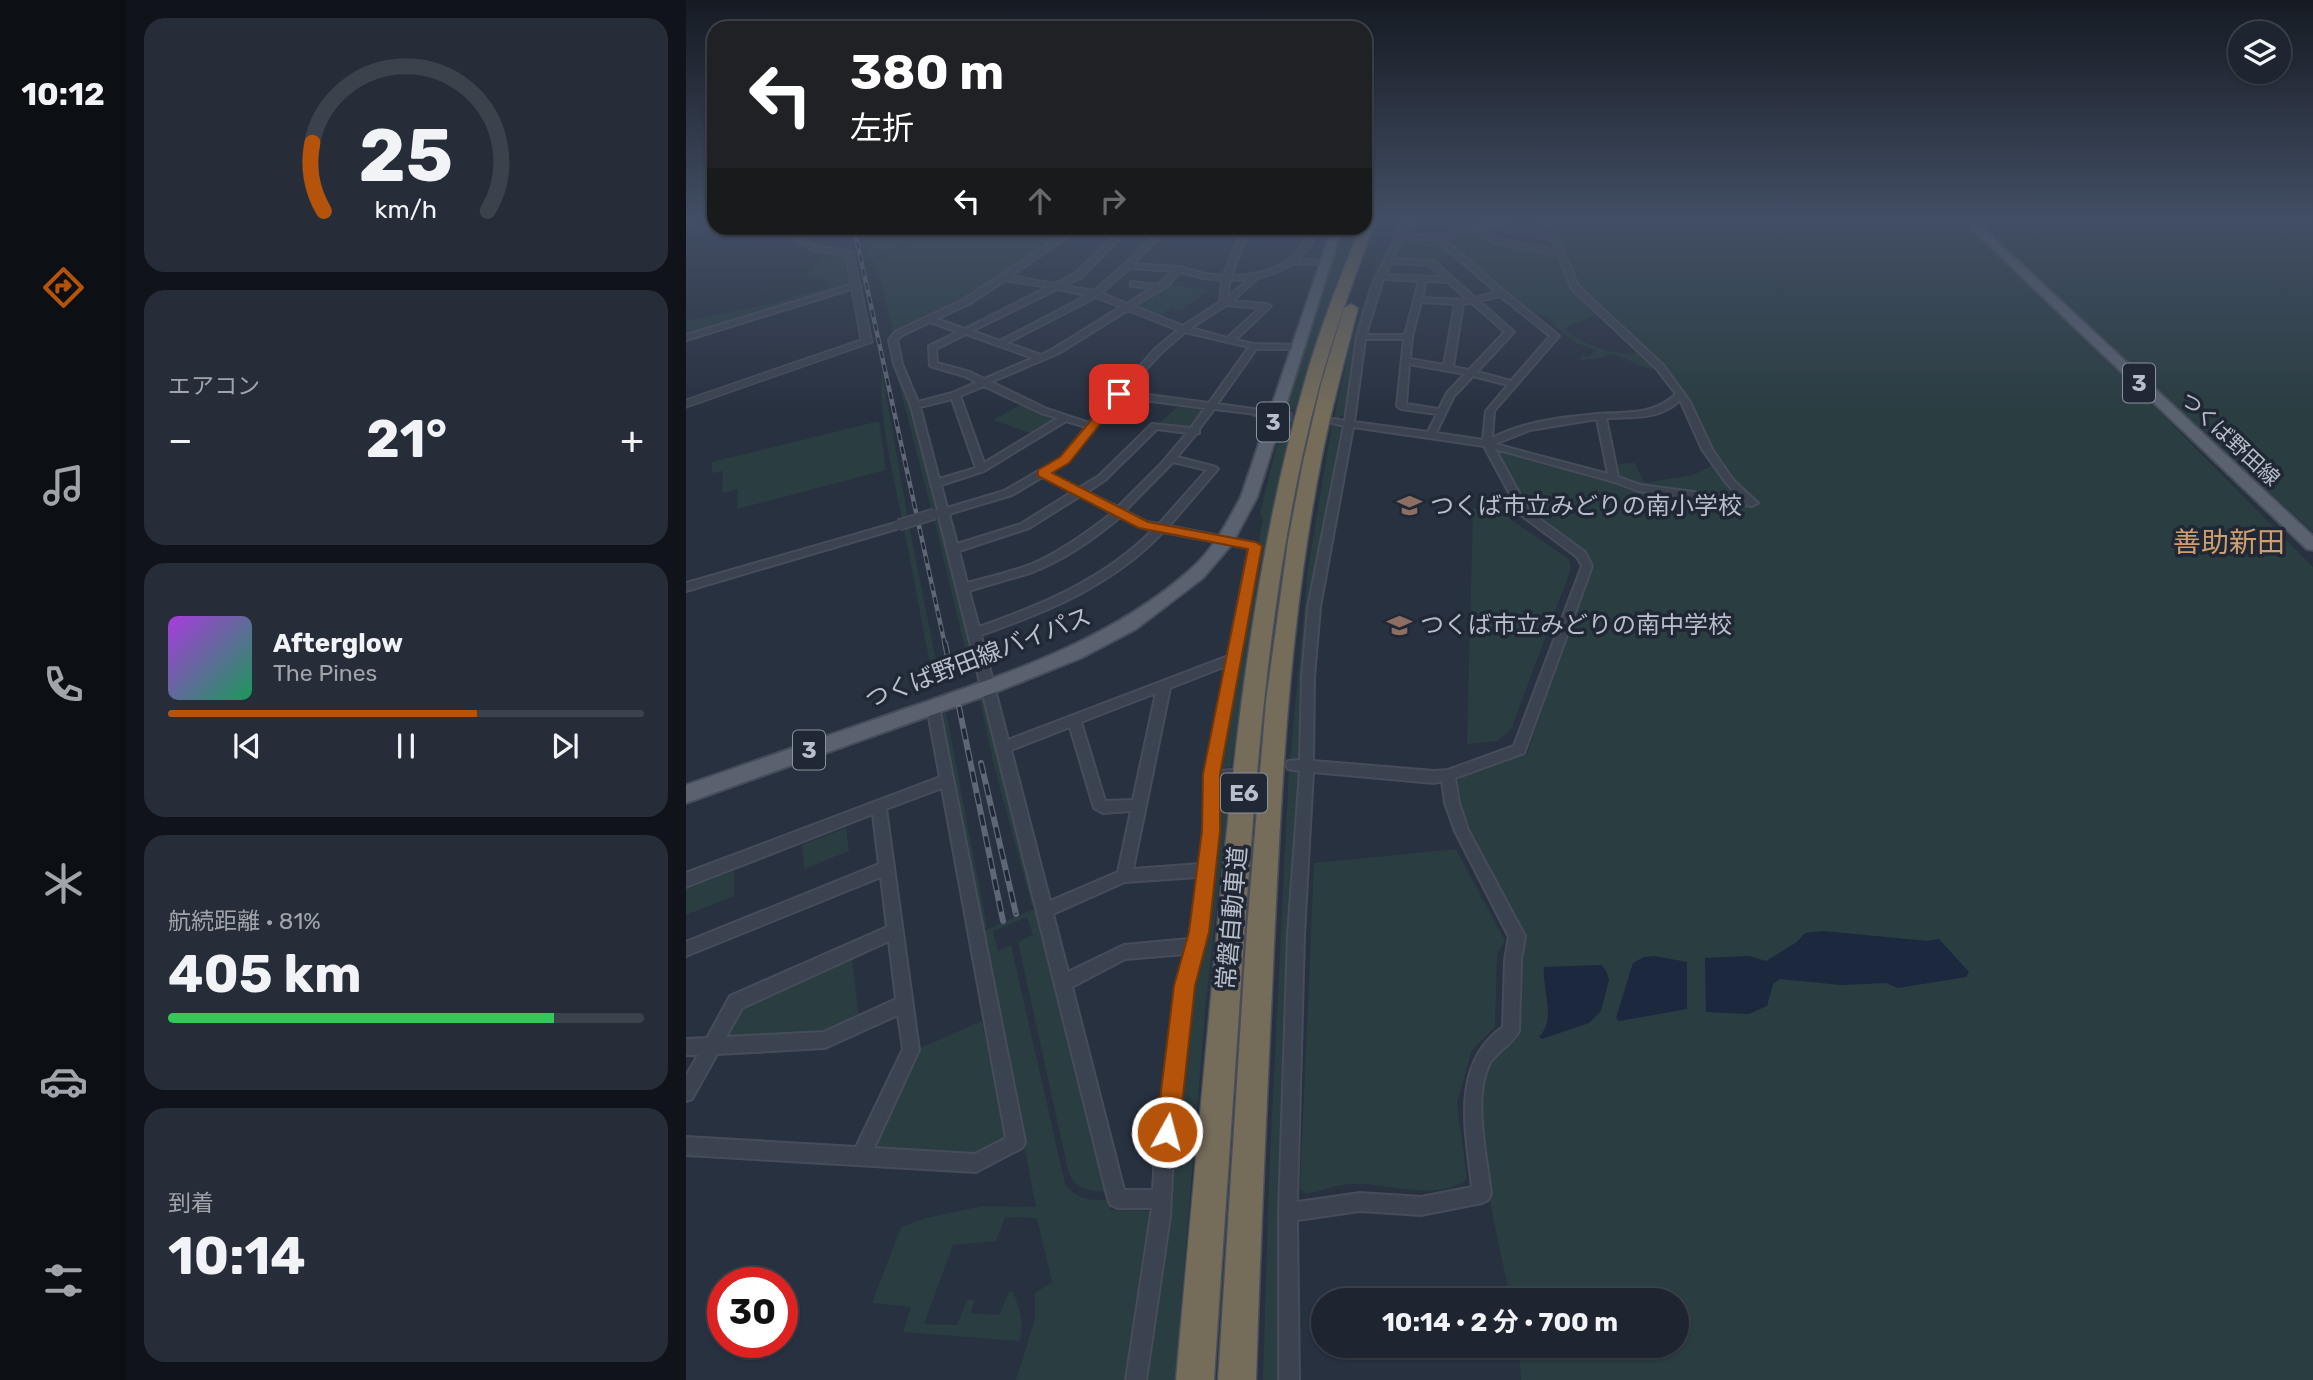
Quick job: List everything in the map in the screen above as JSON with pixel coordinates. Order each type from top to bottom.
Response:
[{"type":"highway","name":"常磐自動車道","points":[[1195,1380],[1235,882],[1259,664],[1287,496],[1317,364],[1345,283]]},
{"type":"highway","name":"常磐自動車道","points":[[1237,1380],[1264,881],[1288,623],[1303,520],[1321,425],[1350,311],[1364,283]]},
{"type":"main road","name":"つくば野田線バイパス","points":[[686,781],[1074,653],[1130,624],[1197,574],[1249,497],[1308,283]]},
{"type":"main road","name":"つくば野田線バイパス","points":[[1292,347],[1316,283]]},
{"type":"main road","name":"つくば野田線","points":[[2035,283],[2313,545]]},
{"type":"main road","name":"つくば野田線バイパス","points":[[686,794],[933,707],[987,681]]},
{"type":"street","points":[[994,283],[966,302],[893,337],[893,340],[898,364],[915,405],[936,482],[939,513],[953,549],[975,633],[1117,1199],[1161,1199]]},
{"type":"street","points":[[1041,283],[1096,293],[1184,329],[1229,341],[1254,346],[1292,347]]},
{"type":"street","points":[[1061,283],[932,348],[933,364],[987,383],[1063,419],[1091,426]]},
{"type":"street","points":[[1000,344],[1096,293],[1107,283]]},
{"type":"street","points":[[915,405],[955,395],[1042,358],[1163,283]]},
{"type":"street","points":[[1224,303],[1226,283]]},
{"type":"street","points":[[686,587],[1008,493],[1064,460],[1159,350],[1249,283]]},
{"type":"street","points":[[1289,1380],[1288,1212],[1300,766],[1314,607],[1341,422],[1361,337],[1378,283]]},
{"type":"street","points":[[1422,283],[1408,337],[1401,406],[1442,412]]},
{"type":"street","points":[[1431,435],[1450,395],[1510,332],[1454,283]]},
{"type":"street","points":[[1300,766],[1434,777],[1448,775],[1519,750],[1587,566],[1581,555],[1525,513],[1487,444],[1490,411],[1555,336],[1491,283]]},
{"type":"street","points":[[1341,422],[1487,444],[1638,488],[1753,503],[1730,482],[1707,449],[1681,394],[1660,366],[1573,283]]},
{"type":"street","points":[[1134,284],[1159,287]]},
{"type":"street","points":[[686,338],[856,286],[867,342],[686,404]]},
{"type":"street","points":[[1416,300],[1475,301],[1502,293]]},
{"type":"street","points":[[1448,369],[1459,302]]},
{"type":"street","points":[[1224,303],[1277,307]]},
{"type":"street","points":[[1229,341],[1267,306]]},
{"type":"street","points":[[929,319],[963,333],[1042,358]]},
{"type":"street","points":[[1361,337],[1408,337]]},
{"type":"street","points":[[963,589],[1048,561],[1121,513],[1196,431],[1254,346]]},
{"type":"street","points":[[1406,360],[1513,384]]},
{"type":"street","points":[[1119,394],[1253,412]]},
{"type":"street","points":[[1487,444],[1527,428],[1601,416],[1654,413],[1681,394]]},
{"type":"street","points":[[955,395],[981,469]]},
{"type":"street","points":[[1601,416],[1614,479]]},
{"type":"street","points":[[936,482],[981,469],[1063,419]]},
{"type":"street","points":[[953,549],[1025,526],[1102,478],[1155,426],[1196,431]]},
{"type":"street","points":[[975,633],[1083,590],[1128,559],[1213,469],[1172,460]]},
{"type":"street","points":[[1042,473],[1144,525],[1255,546],[1211,778],[1211,831],[1196,946],[1184,986],[1161,1199],[1136,1380]]},
{"type":"street","points":[[1004,747],[1235,658]]},
{"type":"street","points":[[1124,876],[1164,686]]},
{"type":"street","points":[[686,1146],[976,1163],[1016,1142],[933,707]]},
{"type":"street","points":[[1074,719],[1099,804],[1103,807],[1140,805]]},
{"type":"street","points":[[1211,778],[1230,775]]},
{"type":"street","points":[[1288,1212],[1360,1202],[1421,1206],[1482,1194],[1473,1102],[1482,1062],[1493,1045],[1511,1031],[1513,960],[1517,936],[1462,831],[1452,803],[1448,775]]},
{"type":"street","points":[[686,880],[945,781]]},
{"type":"street","points":[[861,1156],[911,1050],[878,806]]},
{"type":"street","points":[[686,949],[886,868]]},
{"type":"street","points":[[1045,910],[1124,876],[1206,870]]},
{"type":"street","points":[[686,1093],[736,1002],[895,931]]},
{"type":"street","points":[[1063,983],[1124,952],[1196,946]]},
{"type":"street","points":[[686,1047],[825,1040],[904,1004]]},
{"type":"green space","points":[[828,283],[849,283],[850,286],[686,336],[686,321],[773,303],[832,286]]},
{"type":"green space","points":[[881,283],[990,283],[962,302],[894,334]]},
{"type":"green space","points":[[1326,283],[1336,283],[1295,410],[1286,409]]},
{"type":"green space","points":[[1370,283],[1377,283],[1358,338],[1345,415],[1334,419],[1350,346]]},
{"type":"green space","points":[[1494,283],[2027,283],[2161,413],[2313,567],[2313,1380],[1521,1380],[1520,1358],[1689,1358],[1689,1288],[1508,1288],[1486,1173],[1482,1103],[1487,1074],[1497,1052],[1519,1037],[1519,956],[1468,832],[1455,785],[1476,770],[1527,754],[1592,565],[1585,553],[1529,512],[1495,450],[1643,490],[1749,506],[1711,448],[1690,400],[1662,364],[1605,311],[1565,328],[1571,334],[1601,349],[1633,354],[1642,352],[1659,369],[1645,368],[1609,354],[1603,358],[1580,360],[1582,355],[1589,357],[1596,350],[1576,343],[1557,328],[1549,317],[1525,309]]},
{"type":"green space","points":[[2041,283],[2313,283],[2313,532]]},
{"type":"green space","points":[[1168,284],[1208,290],[1181,311],[1170,308],[1157,317],[1132,305]]},
{"type":"green space","points":[[882,372],[908,519],[902,519],[887,444],[882,404]]},
{"type":"green space","points":[[897,377],[909,402],[937,509],[932,512]]},
{"type":"green space","points":[[1022,404],[1057,419],[1036,435],[993,420]]},
{"type":"green space","points":[[1180,405],[1205,410],[1194,427],[1158,424]]},
{"type":"green space","points":[[1283,420],[1294,420],[1264,557],[1231,767],[1219,769],[1263,519],[1260,513]]},
{"type":"green space","points":[[879,421],[886,470],[737,509],[738,489],[722,493],[723,471],[712,473],[712,462]]},
{"type":"green space","points":[[1332,424],[1343,429],[1315,567],[1302,684],[1299,759],[1290,762],[1308,569]]},
{"type":"green space","points":[[1635,463],[1644,483],[1693,475],[1715,464],[1742,500],[1639,487],[1619,478],[1615,464]]},
{"type":"green space","points":[[1500,505],[1510,519],[1569,559],[1571,569],[1511,729],[1497,741],[1467,744],[1473,509]]},
{"type":"green space","points":[[934,518],[939,518],[977,666],[970,670]]},
{"type":"green space","points":[[909,525],[940,680],[936,682],[933,681],[904,528]]},
{"type":"green space","points":[[980,700],[986,700],[1036,904],[1032,906],[994,766]]},
{"type":"green space","points":[[946,712],[987,927],[982,929],[940,717]]},
{"type":"green space","points":[[1289,769],[1295,769],[1301,774],[1284,1368],[1278,1380],[1263,1380],[1269,1178]]},
{"type":"green space","points":[[1231,777],[1205,1011],[1175,1380],[1146,1380],[1192,986],[1214,861],[1218,785],[1222,780]]},
{"type":"green space","points":[[846,828],[849,851],[804,869],[802,845]]},
{"type":"green space","points":[[1456,849],[1505,941],[1497,954],[1495,1027],[1472,1050],[1457,1102],[1467,1179],[1456,1186],[1443,1189],[1413,1190],[1354,1184],[1306,1194],[1300,1189],[1314,863]]},
{"type":"green space","points":[[734,871],[734,896],[686,915],[686,889]]},
{"type":"green space","points":[[1036,908],[1106,1192],[1082,1188],[1068,1170],[1018,942],[1033,935],[1027,917],[993,931],[998,951],[1011,945],[1065,1184],[1084,1198],[1109,1200],[1111,1210],[1154,1211],[1136,1310],[1128,1380],[1016,1380],[1035,1319],[1035,1293],[1052,1282],[1037,1218],[1005,1217],[996,1241],[953,1245],[924,1324],[957,1325],[967,1300],[975,1300],[970,1313],[999,1315],[1009,1292],[1013,1292],[1021,1316],[1019,1341],[903,1332],[911,1307],[872,1303],[901,1227],[926,1218],[983,1206],[1036,1207],[983,931]]},
{"type":"green space","points":[[852,957],[859,1019],[823,1034],[728,1039],[724,1034],[739,1008]]},
{"type":"green space","points":[[982,1021],[1006,1135],[1001,1142],[976,1156],[876,1149],[874,1143],[918,1049]]},
{"type":"water","points":[[1823,931],[1928,941],[1939,939],[1969,972],[1966,977],[1898,988],[1886,983],[1841,985],[1780,979],[1773,984],[1767,1006],[1749,1014],[1706,1012],[1705,958],[1749,956],[1766,961],[1797,942],[1805,933]]},
{"type":"water","points":[[1654,956],[1687,962],[1687,1009],[1619,1021],[1616,1018],[1633,963],[1644,957]]},
{"type":"water","points":[[1601,965],[1609,980],[1601,1011],[1589,1023],[1542,1039],[1539,1037],[1547,1022],[1548,1013],[1544,967]]},
{"type":"tunnel","points":[[1253,412],[1329,421]]},
{"type":"railway","points":[[866,283],[945,645]]},
{"type":"railway","points":[[945,643],[952,677]]},
{"type":"railway","points":[[959,707],[1003,921]]},
{"type":"railway","points":[[981,763],[1016,914]]},
{"type":"place","name":"つくば市立みどりの南小学校","points":[[1410,506]]},
{"type":"place","name":"つくば市立みどりの南中学校","points":[[1400,625]]},
{"type":"district","name":"善助新田","points":[[2229,542]]},
{"type":"route","points":[[1119,394],[1064,460],[1042,473],[1144,525],[1255,546],[1212,774],[1211,831],[1199,932],[1184,986],[1167,1132]]}]
